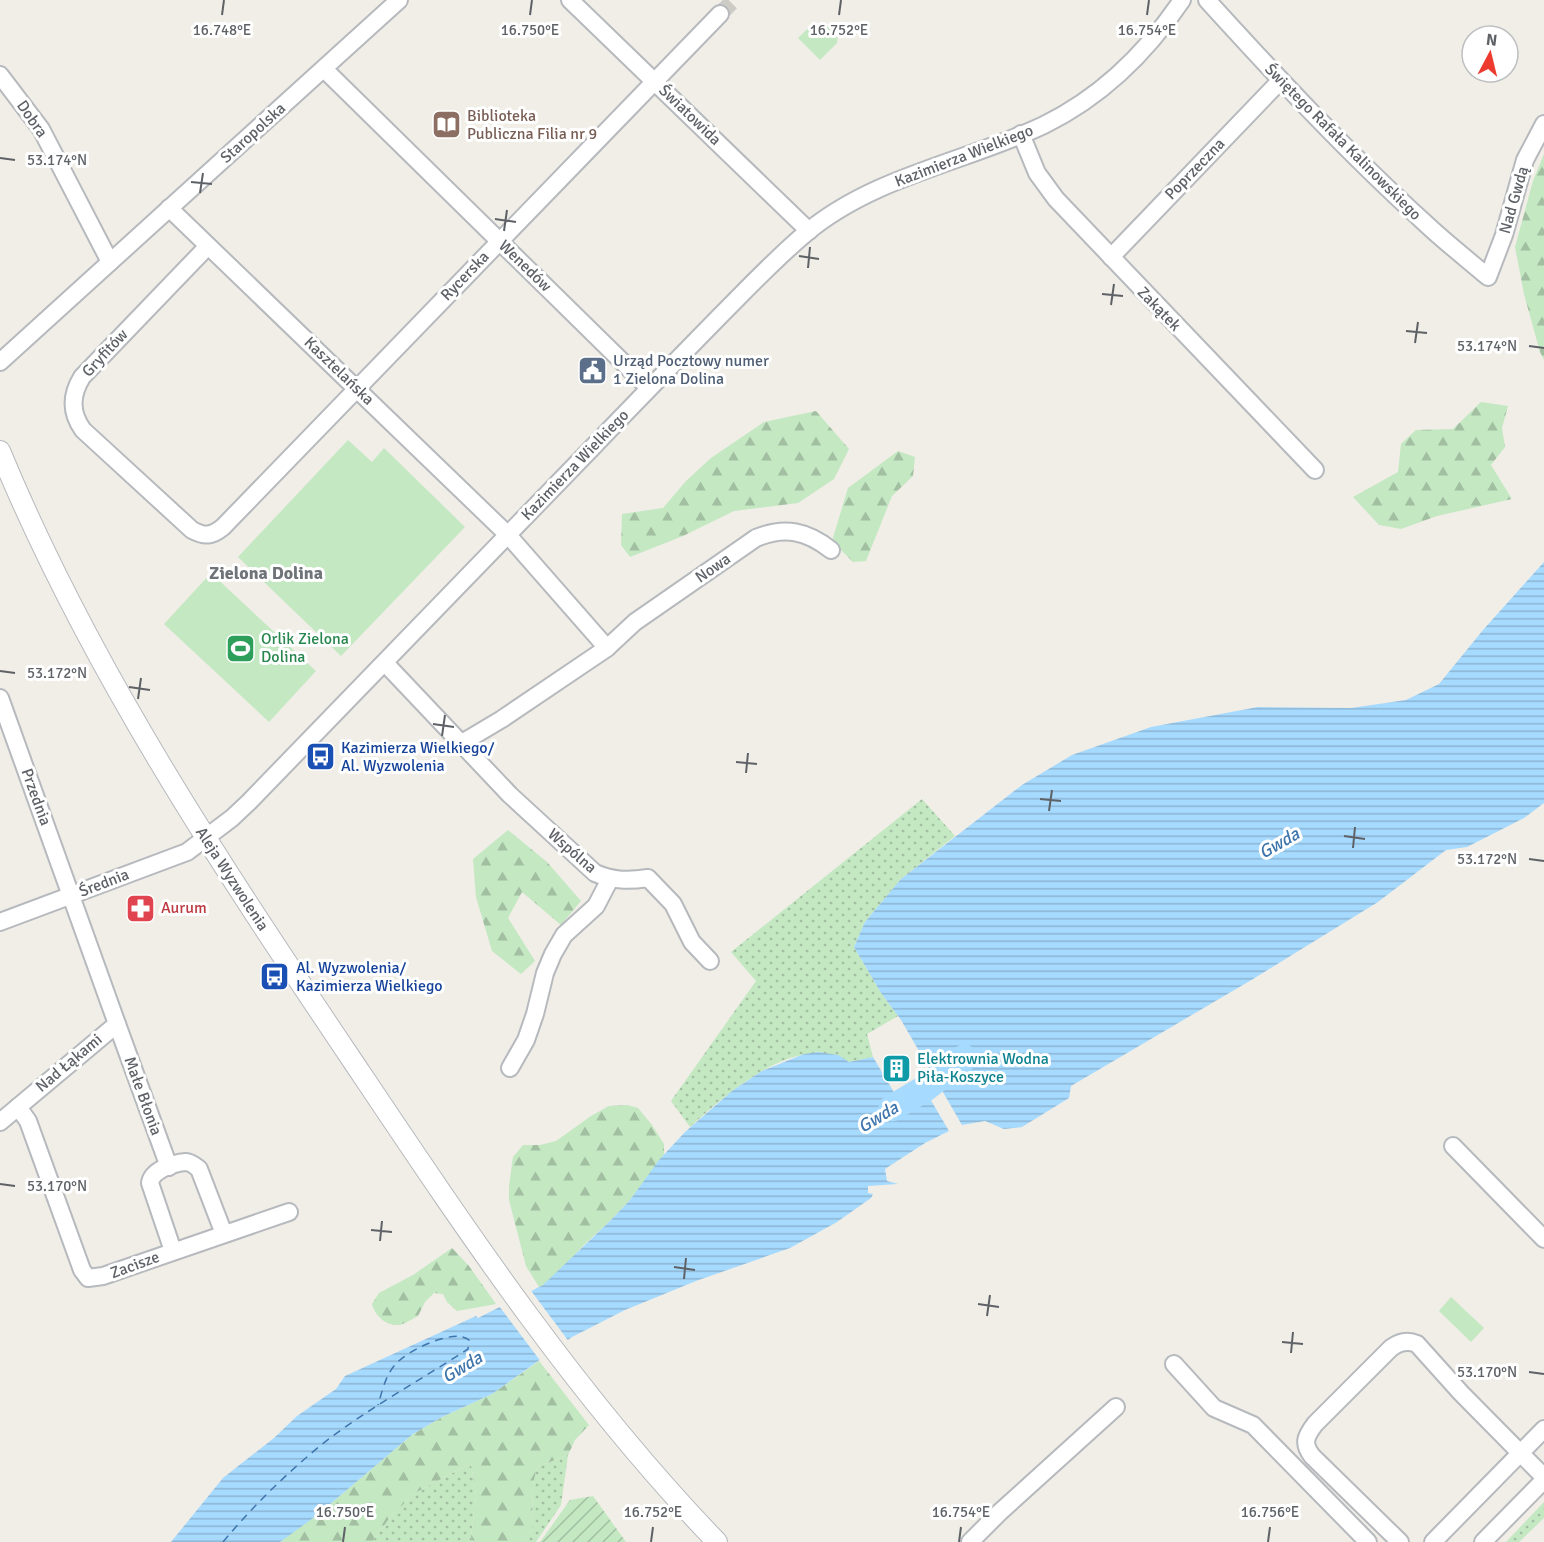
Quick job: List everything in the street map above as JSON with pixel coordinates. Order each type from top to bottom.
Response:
[{"type":"street","name":"Staropolska","points":[[0,362],[399,0]]},
{"type":"street","name":"Światowida","points":[[570,0],[808,231]]},
{"type":"street","name":"Kazimierza Wielkiego","points":[[206,839],[249,802],[780,255],[808,231],[863,196],[1021,134],[1066,113],[1105,86],[1154,39],[1182,0]]},
{"type":"street","name":"Świętego Rafała Kalinowskiego","points":[[1207,0],[1280,81],[1425,224],[1488,276]]},
{"type":"street","name":"Rycerska","points":[[208,536],[223,527],[720,14]]},
{"type":"street","name":"Wenedów","points":[[324,69],[650,388]]},
{"type":"street","name":"Dobra","points":[[0,75],[41,129],[110,262]]},
{"type":"street","name":"Poprzeczna","points":[[1111,257],[1280,81]]},
{"type":"street","name":"Nad Gwdą","points":[[1488,276],[1504,236],[1525,160],[1544,124]]},
{"type":"street","name":"Zakątek","points":[[1021,134],[1044,185],[1315,470]]},
{"type":"street","name":"Kasztelańska","points":[[169,208],[508,535]]},
{"type":"street","name":"Gryfitów","points":[[208,246],[82,376],[77,385],[73,404],[75,416],[83,430],[192,530],[208,536]]},
{"type":"street","name":"Aleja Wyzwolenia","points":[[0,451],[29,519],[87,637],[141,733],[206,839],[410,1147],[504,1283],[613,1425],[677,1500],[717,1542]]},
{"type":"street","name":"Nowa","points":[[460,744],[502,719],[607,648],[635,622],[756,538],[769,532],[794,530],[813,537],[831,550]]},
{"type":"street","points":[[508,535],[607,648]]},
{"type":"street","name":"Wspólna","points":[[385,663],[510,795],[595,873],[610,879],[596,906],[564,935],[553,954],[545,973],[526,1040],[510,1068]]},
{"type":"street","name":"Przednia","points":[[0,698],[71,896]]},
{"type":"street","name":"Średnia","points":[[0,922],[187,852],[206,839]]},
{"type":"street","points":[[610,879],[648,878],[674,904],[692,942],[710,961]]},
{"type":"street","name":"Nad Łąkami","points":[[0,1122],[117,1024],[71,896]]},
{"type":"street","name":"Małe Błonia","points":[[117,1024],[169,1167]]},
{"type":"street","name":"Zacisze","points":[[18,1107],[28,1121],[86,1276],[96,1278],[103,1276],[289,1212]]},
{"type":"street","points":[[1453,1146],[1544,1239]]},
{"type":"street","points":[[173,1251],[150,1183],[154,1174],[169,1167],[185,1162],[199,1169],[224,1234]]},
{"type":"street","points":[[1400,1542],[1312,1456],[1305,1446],[1306,1438],[1315,1424],[1395,1345],[1408,1342],[1417,1344],[1544,1479],[1483,1542]]},
{"type":"street","points":[[1174,1364],[1214,1408],[1253,1425],[1368,1542]]},
{"type":"street","points":[[970,1542],[1116,1407]]},
{"type":"street","points":[[1433,1542],[1544,1429]]},
{"type":"green space","points":[[814,23],[839,27],[837,43],[820,60],[798,38]]},
{"type":"green space","points":[[1544,154],[1544,360],[1524,294],[1515,247],[1533,181]]},
{"type":"green space","points":[[1481,402],[1508,406],[1502,428],[1505,447],[1491,465],[1512,499],[1437,516],[1401,529],[1379,525],[1353,497],[1398,472],[1401,444],[1416,430],[1453,429]]},
{"type":"green space","points":[[816,411],[849,449],[834,479],[798,503],[734,511],[683,536],[630,557],[621,545],[622,514],[663,508],[686,481],[711,458],[764,422]]},
{"type":"green space","points":[[348,440],[372,462],[384,448],[465,527],[341,656],[238,557]]},
{"type":"green space","points":[[898,451],[915,457],[913,476],[892,496],[866,561],[853,562],[832,541],[848,488]]},
{"type":"green space","name":"Orlik Zielona Dolina","points":[[211,573],[316,671],[269,722],[164,624]]},
{"type":"green space","points":[[922,799],[955,836],[901,879],[865,922],[854,947],[881,993],[898,1016],[867,1034],[873,1057],[849,1062],[829,1054],[808,1054],[786,1059],[743,1083],[690,1127],[671,1101],[756,981],[731,952]]},
{"type":"green space","points":[[508,830],[547,862],[581,901],[561,925],[522,892],[508,918],[535,961],[521,974],[492,951],[476,897],[473,859]]},
{"type":"green space","points":[[627,1105],[638,1108],[652,1125],[664,1144],[664,1155],[630,1200],[561,1269],[539,1287],[526,1266],[509,1200],[513,1157],[523,1145],[540,1145],[556,1141],[609,1106]]},
{"type":"green space","points":[[452,1248],[469,1266],[496,1304],[457,1311],[447,1302],[443,1294],[434,1293],[425,1302],[418,1316],[404,1324],[390,1324],[378,1316],[372,1304],[379,1293],[413,1275]]},
{"type":"green space","points":[[1451,1297],[1484,1328],[1471,1342],[1439,1311]]},
{"type":"green space","points":[[539,1361],[589,1425],[575,1440],[568,1455],[537,1467],[533,1484],[532,1529],[521,1542],[473,1542],[471,1537],[476,1495],[471,1463],[415,1493],[391,1516],[372,1542],[281,1542],[286,1536],[316,1516],[413,1434],[442,1417],[492,1394]]},
{"type":"green space","points":[[568,1455],[561,1505],[536,1542],[521,1542],[532,1529],[533,1484],[537,1467]]},
{"type":"green space","points":[[471,1463],[476,1495],[471,1537],[473,1542],[372,1542],[391,1516],[415,1493]]},
{"type":"green space","points":[[593,1496],[626,1542],[540,1542],[570,1500]]},
{"type":"green space","points":[[1544,1502],[1544,1518],[1519,1542],[1506,1542]]},
{"type":"water","points":[[1544,562],[1544,803],[1524,818],[1467,847],[1446,850],[1378,902],[1071,1086],[1069,1098],[1022,1127],[1004,1129],[985,1121],[962,1125],[901,1020],[881,993],[854,947],[865,922],[901,879],[1022,785],[1072,755],[1151,727],[1258,707],[1351,708],[1406,700],[1439,684],[1483,630]]},
{"type":"water","points":[[818,1052],[838,1055],[849,1062],[873,1057],[895,1094],[919,1080],[949,1131],[925,1143],[885,1169],[887,1181],[898,1184],[868,1186],[868,1193],[873,1194],[871,1198],[837,1222],[790,1248],[696,1281],[625,1310],[572,1337],[492,1394],[442,1417],[413,1434],[316,1516],[280,1542],[171,1542],[223,1478],[274,1438],[297,1416],[336,1389],[345,1376],[476,1316],[478,1318],[543,1285],[630,1200],[659,1160],[685,1132],[732,1091],[762,1071],[804,1054]]},
{"type":"pier","points":[[529,1288],[570,1343],[542,1363],[499,1306]]},
{"type":"waterway","name":"Gwda","points":[[892,1108],[924,1089],[964,1058]]},
{"type":"ferry route","points":[[223,1542],[270,1491],[321,1445],[375,1407],[468,1349],[469,1340],[462,1337],[441,1339],[418,1348],[399,1360],[391,1370],[378,1405]]},
{"type":"tunnel","points":[[720,14],[734,0]]},
{"type":"place","name":"Biblioteka Publiczna Filia nr 9","points":[[446,125]]},
{"type":"place","name":"Urząd Pocztowy numer 1 Zielona Dolina","points":[[592,370]]},
{"type":"place","name":"Orlik Zielona Dolina","points":[[240,648]]},
{"type":"place","name":"Kazimierza Wielkiego/ Al. Wyzwolenia","points":[[320,757]]},
{"type":"place","name":"Aurum","points":[[140,908]]},
{"type":"place","name":"Al. Wyzwolenia/ Kazimierza Wielkiego","points":[[275,977]]},
{"type":"place","name":"Elektrownia Wodna Piła-Koszyce","points":[[896,1068]]},
{"type":"district","name":"Zielona Dolina","points":[[266,573]]}]
